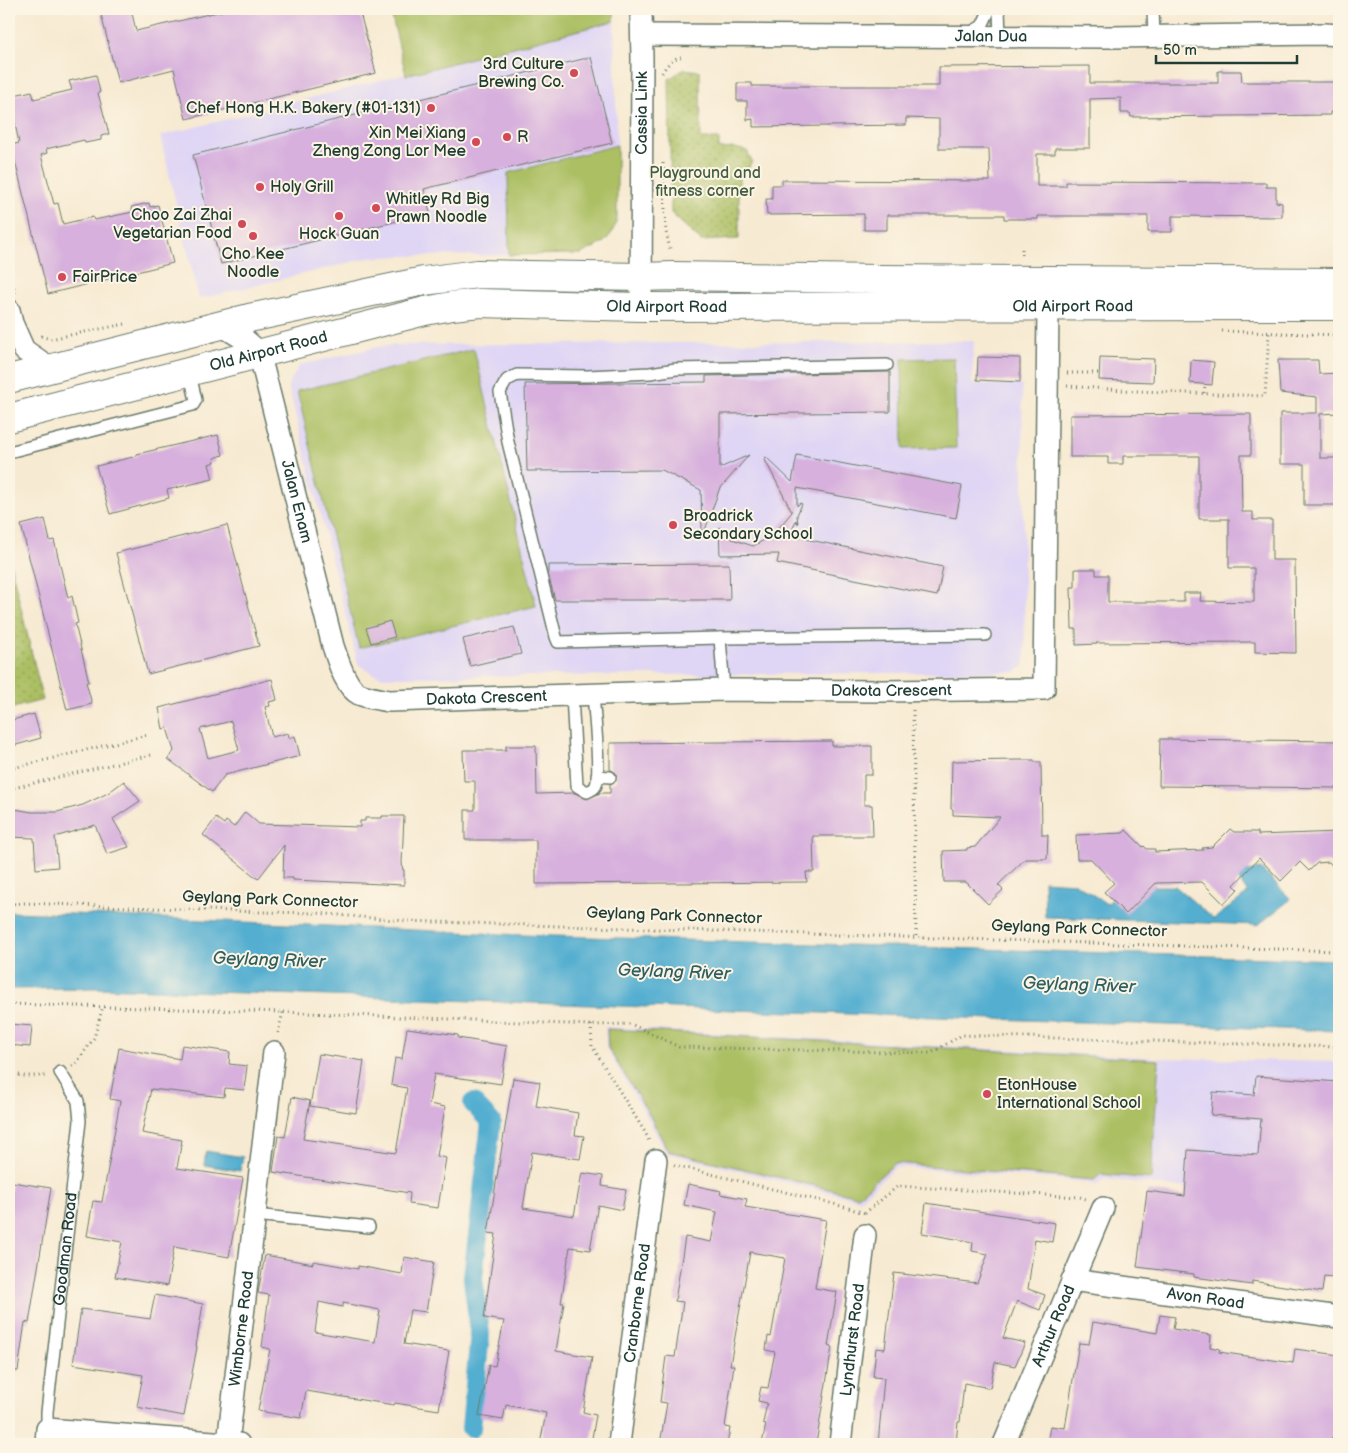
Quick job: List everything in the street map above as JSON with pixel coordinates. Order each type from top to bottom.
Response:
[{"type":"main road","name":"Old Airport Road","points":[[9,379],[220,325],[424,281],[477,274],[1339,282]]},
{"type":"main road","name":"Old Airport Road","points":[[9,418],[259,352],[425,311],[480,303],[640,307],[1339,306]]},
{"type":"street","name":"Cassia Link","points":[[640,307],[641,9]]},
{"type":"street","name":"Jalan Dua","points":[[642,35],[964,37],[1339,35]]},
{"type":"street","name":"Dakota Crescent","points":[[357,693],[390,701],[724,690],[892,691],[1044,689],[1048,306]]},
{"type":"street","points":[[9,310],[12,323],[24,350],[50,368]]},
{"type":"street","points":[[220,325],[244,339],[259,352]]},
{"type":"street","name":"Jalan Enam","points":[[259,352],[333,646],[343,674],[357,693]]},
{"type":"street","name":"Wimborne Road","points":[[234,1444],[255,1215],[274,1052]]},
{"type":"street","name":"Cranborne Road","points":[[619,1444],[656,1160]]},
{"type":"street","name":"Arthur Road","points":[[1004,1444],[1103,1208]]},
{"type":"street","name":"Lyndhurst Road","points":[[840,1444],[865,1235]]},
{"type":"street","name":"Avon Road","points":[[1072,1280],[1339,1316]]},
{"type":"street","name":"Goodman Road","points":[[46,1437],[234,1444]]},
{"type":"lane","points":[[964,37],[982,26],[990,9]]},
{"type":"lane","points":[[1000,9],[1000,37]]},
{"type":"lane","points":[[1153,9],[1154,37]]},
{"type":"lane","points":[[887,365],[676,369],[650,373],[588,376],[517,375],[507,380],[500,392],[508,442],[556,637],[558,642],[985,635]]},
{"type":"lane","points":[[9,452],[194,405],[196,400],[189,371]]},
{"type":"lane","points":[[720,638],[724,690]]},
{"type":"lane","points":[[572,695],[577,786],[587,792],[597,784],[593,694]]},
{"type":"lane","points":[[597,776],[610,777]]},
{"type":"lane","name":"Goodman Road","points":[[46,1437],[48,1402],[80,1121],[78,1101],[60,1072]]},
{"type":"lane","points":[[255,1215],[369,1227]]},
{"type":"path","points":[[855,9],[856,14]]},
{"type":"path","points":[[1213,331],[1339,335]]},
{"type":"path","points":[[1058,385],[1265,396],[1269,333]]},
{"type":"path","points":[[1061,373],[1099,373]]},
{"type":"path","points":[[1204,393],[1205,385]]},
{"type":"path","points":[[913,707],[916,936]]},
{"type":"path","points":[[9,768],[147,735]]},
{"type":"path","points":[[9,789],[151,755]]},
{"type":"path","name":"Geylang Park Connector","points":[[9,904],[316,913],[406,920],[1339,951]]},
{"type":"path","points":[[9,1004],[631,1024],[679,1047],[931,1052],[962,1035],[1339,1047]]},
{"type":"path","points":[[9,1073],[24,1076],[52,1076],[75,1065],[94,1038],[103,1006]]},
{"type":"path","points":[[591,1024],[592,1046],[646,1134],[656,1160],[865,1213],[898,1186],[1080,1196],[1103,1208]]},
{"type":"shaded area","points":[[614,21],[617,145],[508,173],[509,255],[369,258],[199,299],[160,136]]},
{"type":"shaded area","name":"Broadrick Secondary School","points":[[974,341],[972,384],[1022,385],[1025,665],[1015,672],[384,677],[373,674],[358,664],[288,385],[300,365],[393,345]]},
{"type":"shaded area","name":"EtonHouse International School","points":[[605,1027],[1159,1058],[1339,1062],[1339,1205],[1105,1179],[1097,1185],[1068,1180],[896,1167],[860,1200],[775,1180],[666,1153],[606,1048]]},
{"type":"green space","points":[[390,9],[614,9],[614,21],[406,75]]},
{"type":"green space","name":"Playground and fitness corner","points":[[684,69],[700,71],[701,139],[719,139],[719,149],[735,148],[747,151],[752,161],[747,171],[739,175],[739,239],[701,241],[671,213],[669,79]]},
{"type":"green space","points":[[617,145],[617,219],[612,233],[603,243],[581,254],[509,255],[508,173]]},
{"type":"green space","points":[[474,349],[536,606],[359,648],[297,391]]},
{"type":"green space","points":[[954,358],[956,448],[903,449],[902,359]]},
{"type":"green space","points":[[9,558],[43,700],[9,709]]},
{"type":"green space","name":"EtonHouse International School","points":[[607,1029],[1159,1060],[1151,1179],[1101,1174],[1094,1180],[895,1163],[858,1196],[668,1151],[649,1114],[608,1048]]},
{"type":"water","points":[[1261,869],[1291,899],[1258,925],[1045,917],[1044,881],[1075,883],[1107,904],[1128,886],[1175,886],[1214,919],[1248,893],[1234,873]]},
{"type":"water","name":"Geylang River","points":[[9,912],[521,935],[1339,960],[1339,1031],[98,988],[9,989]]},
{"type":"water","points":[[206,1151],[243,1157],[240,1171],[204,1165]]},
{"type":"building","points":[[131,9],[136,31],[230,9],[359,9],[376,73],[186,119],[174,69],[118,83],[101,14]]},
{"type":"building","points":[[591,57],[612,143],[424,189],[430,213],[221,264],[193,155]]},
{"type":"building","points":[[1090,66],[1090,83],[1218,83],[1218,71],[1241,71],[1242,82],[1339,82],[1339,112],[1330,112],[1330,115],[1131,117],[1130,113],[1121,113],[1121,98],[1090,99],[1090,148],[1055,148],[1055,154],[1037,154],[1037,186],[1066,186],[1066,182],[1266,183],[1266,187],[1276,187],[1276,202],[1282,203],[1282,217],[1172,216],[1172,232],[1148,232],[1148,216],[1038,216],[1038,219],[1004,219],[1004,215],[887,215],[887,230],[864,230],[864,214],[767,215],[766,199],[772,199],[772,185],[782,185],[782,180],[990,181],[989,149],[939,149],[939,119],[906,118],[906,125],[753,127],[753,119],[747,120],[747,101],[737,101],[737,83],[752,83],[752,86],[939,86],[939,67]]},
{"type":"building","points":[[96,75],[100,92],[98,93],[109,134],[101,136],[101,140],[85,143],[84,140],[46,149],[47,153],[41,155],[54,204],[58,203],[63,224],[93,217],[94,220],[133,212],[131,207],[149,203],[150,207],[158,205],[173,263],[48,294],[11,145],[19,143],[13,114],[9,115],[9,99],[15,98],[14,95],[32,91],[34,99],[72,90],[69,81]]},
{"type":"building","points":[[978,357],[1020,358],[1020,382],[977,380]]},
{"type":"building","points":[[1100,357],[1154,359],[1153,382],[1099,380]]},
{"type":"building","points":[[1191,360],[1214,362],[1212,385],[1190,383]]},
{"type":"building","points":[[1278,360],[1318,360],[1319,374],[1339,373],[1339,413],[1320,414],[1320,458],[1339,458],[1339,505],[1304,505],[1304,464],[1280,464],[1280,413],[1317,413],[1317,397],[1280,393]]},
{"type":"building","points":[[890,372],[890,412],[720,414],[720,468],[749,455],[719,490],[704,533],[702,533],[701,490],[662,470],[527,471],[525,384],[706,382],[706,376]]},
{"type":"building","points":[[1251,414],[1251,455],[1241,455],[1242,512],[1253,512],[1253,520],[1272,520],[1272,560],[1295,560],[1296,653],[1255,652],[1255,642],[1096,643],[1076,645],[1076,629],[1072,629],[1071,587],[1075,587],[1075,569],[1096,569],[1096,575],[1108,575],[1108,602],[1184,602],[1184,593],[1201,593],[1200,601],[1254,602],[1254,568],[1229,568],[1229,519],[1199,519],[1199,456],[1123,456],[1123,464],[1108,464],[1108,457],[1070,457],[1070,415]]},
{"type":"building","points":[[218,435],[223,455],[214,458],[215,462],[209,464],[213,479],[167,490],[169,498],[110,514],[96,466],[137,456],[137,454]]},
{"type":"building","points":[[797,455],[962,486],[956,518],[797,488],[797,506],[800,503],[802,504],[797,515],[798,524],[796,520],[790,536],[943,567],[937,596],[777,563],[779,554],[720,555],[719,527],[732,539],[753,546],[772,536],[792,512],[764,458],[766,457],[792,482]]},
{"type":"building","points":[[45,519],[50,541],[54,540],[68,598],[72,596],[78,623],[75,624],[89,682],[86,682],[92,704],[67,710],[21,525]]},
{"type":"building","points":[[227,525],[259,646],[148,674],[116,553]]},
{"type":"building","points":[[729,564],[730,600],[555,600],[548,574],[548,565]]},
{"type":"building","points":[[390,621],[395,637],[371,643],[366,628]]},
{"type":"building","points":[[514,627],[521,654],[470,666],[463,639]]},
{"type":"building","points":[[272,679],[277,700],[269,702],[270,706],[265,707],[272,737],[288,733],[289,738],[295,736],[300,756],[225,775],[212,792],[168,759],[174,751],[167,728],[163,729],[159,708]],"holes":[[[231,721],[239,750],[208,758],[200,729]]]},
{"type":"building","points":[[34,714],[41,738],[9,747],[9,721]]},
{"type":"building","points":[[1160,739],[1339,741],[1339,788],[1159,786]]},
{"type":"building","points":[[832,741],[832,746],[872,746],[872,775],[864,775],[864,805],[872,805],[873,836],[813,836],[814,872],[806,872],[807,882],[536,884],[536,840],[465,840],[465,810],[475,810],[475,781],[464,781],[463,750],[506,750],[506,746],[536,746],[537,794],[575,793],[587,799],[600,793],[610,793],[610,784],[616,781],[616,773],[610,769],[610,743]]},
{"type":"building","points":[[1034,760],[1034,762],[1041,762],[1042,835],[1048,835],[1047,859],[1025,859],[998,885],[1003,890],[988,904],[966,882],[944,882],[943,851],[967,850],[967,848],[975,847],[1000,817],[953,815],[953,809],[951,809],[952,761]]},
{"type":"building","points":[[124,781],[140,801],[113,819],[129,847],[107,854],[95,825],[55,837],[58,867],[36,869],[34,838],[9,837],[9,808],[32,812],[57,812],[83,805],[108,793]]},
{"type":"building","points":[[245,812],[259,824],[360,827],[360,821],[365,821],[365,818],[404,816],[402,863],[404,885],[283,878],[284,845],[258,879],[203,835],[216,818],[224,824],[226,821],[234,827]]},
{"type":"building","points":[[1230,829],[1234,832],[1258,832],[1258,835],[1339,832],[1339,873],[1329,862],[1317,863],[1309,871],[1300,862],[1281,881],[1259,858],[1234,885],[1238,889],[1224,904],[1202,882],[1156,883],[1126,914],[1104,892],[1114,883],[1091,859],[1077,859],[1076,835],[1123,833],[1126,830],[1143,847],[1155,849],[1155,852],[1203,850],[1202,848],[1212,847]]},
{"type":"building","points":[[9,1024],[32,1026],[30,1047],[9,1045]]},
{"type":"building","points":[[407,1028],[458,1035],[458,1038],[507,1046],[501,1084],[434,1074],[429,1104],[445,1107],[437,1156],[446,1158],[438,1208],[409,1204],[410,1193],[273,1172],[278,1136],[285,1137],[292,1097],[310,1101],[303,1139],[396,1153],[407,1088],[391,1085],[395,1058],[402,1059]]},
{"type":"building","points":[[182,1045],[230,1052],[229,1064],[247,1066],[244,1090],[225,1088],[224,1097],[151,1089],[142,1133],[182,1140],[177,1168],[243,1178],[229,1257],[174,1247],[167,1286],[115,1277],[122,1242],[87,1236],[93,1201],[102,1202],[120,1101],[110,1099],[119,1048],[180,1059]]},
{"type":"building","points":[[319,1054],[364,1061],[356,1113],[310,1106]]},
{"type":"building","points":[[1256,1076],[1339,1082],[1339,1278],[1324,1276],[1322,1292],[1252,1281],[1252,1285],[1194,1277],[1194,1274],[1137,1267],[1147,1191],[1185,1196],[1188,1150],[1258,1155],[1261,1119],[1211,1115],[1213,1092],[1254,1095]]},
{"type":"building","points":[[513,1078],[540,1082],[536,1106],[578,1113],[575,1135],[584,1136],[580,1159],[532,1152],[523,1208],[574,1216],[582,1173],[603,1176],[602,1186],[626,1190],[622,1210],[598,1205],[590,1250],[570,1247],[561,1303],[564,1303],[556,1351],[592,1357],[583,1412],[596,1415],[591,1444],[540,1444],[546,1413],[506,1405],[503,1420],[479,1416],[489,1365],[495,1366],[504,1321],[484,1318],[496,1234],[488,1233]]},
{"type":"building","points":[[12,1182],[51,1188],[29,1323],[25,1322],[18,1371],[9,1371],[9,1202]]},
{"type":"building","points":[[688,1184],[721,1191],[720,1194],[747,1199],[745,1207],[826,1220],[815,1288],[837,1292],[828,1346],[832,1347],[816,1444],[762,1444],[766,1424],[763,1423],[767,1403],[758,1401],[761,1387],[768,1388],[775,1352],[766,1350],[768,1336],[771,1337],[785,1258],[750,1252],[730,1365],[734,1365],[725,1427],[730,1428],[727,1444],[660,1444],[667,1403],[660,1402],[666,1356],[675,1357],[683,1302],[675,1301],[685,1237],[711,1242],[717,1212],[684,1205]]},
{"type":"building","points":[[926,1203],[1055,1223],[1052,1242],[1035,1239],[1028,1289],[1045,1295],[1040,1310],[1017,1301],[1003,1338],[1025,1343],[1015,1366],[995,1362],[990,1388],[964,1383],[956,1444],[878,1444],[884,1378],[873,1377],[876,1348],[885,1349],[894,1273],[977,1283],[988,1254],[972,1251],[973,1242],[922,1233]]},
{"type":"building","points":[[265,1255],[313,1264],[313,1261],[358,1269],[358,1266],[402,1274],[404,1257],[434,1262],[426,1312],[410,1310],[404,1344],[449,1351],[439,1410],[306,1391],[301,1418],[258,1411],[270,1349],[262,1347],[269,1295],[258,1293]],"holes":[[[319,1302],[343,1307],[343,1303],[380,1310],[375,1342],[315,1332]]]},
{"type":"building","points":[[155,1295],[203,1304],[184,1416],[137,1407],[143,1375],[73,1364],[81,1309],[150,1319]]},
{"type":"building","points":[[1160,1315],[1175,1317],[1173,1329],[1211,1335],[1210,1347],[1220,1349],[1219,1352],[1293,1363],[1295,1349],[1339,1355],[1339,1417],[1336,1439],[1332,1438],[1332,1444],[1047,1444],[1050,1426],[1065,1428],[1079,1343],[1089,1344],[1093,1322],[1157,1333]]},
{"type":"waterway","points":[[471,1428],[480,1334],[473,1278],[491,1122],[473,1103]]},
{"type":"place","name":"3rd Culture Brewing Co.","points":[[574,73]]},
{"type":"place","name":"Chef Hong H.K. Bakery (#01-131)","points":[[431,108]]},
{"type":"place","name":"R","points":[[507,137]]},
{"type":"place","name":"Xin Mei Xiang Zheng Zong Lor Mee","points":[[476,142]]},
{"type":"place","name":"Holy Grill","points":[[260,187]]},
{"type":"place","name":"Whitley Rd Big Prawn Noodle","points":[[376,208]]},
{"type":"place","name":"Hock Guan","points":[[339,216]]},
{"type":"place","name":"Choo Zai Zhai Vegetarian Food","points":[[242,224]]},
{"type":"place","name":"Cho Kee Noodle","points":[[253,236]]},
{"type":"place","name":"FairPrice","points":[[62,277]]},
{"type":"place","name":"Broadrick Secondary School","points":[[673,525]]},
{"type":"place","name":"EtonHouse International School","points":[[987,1094]]}]
